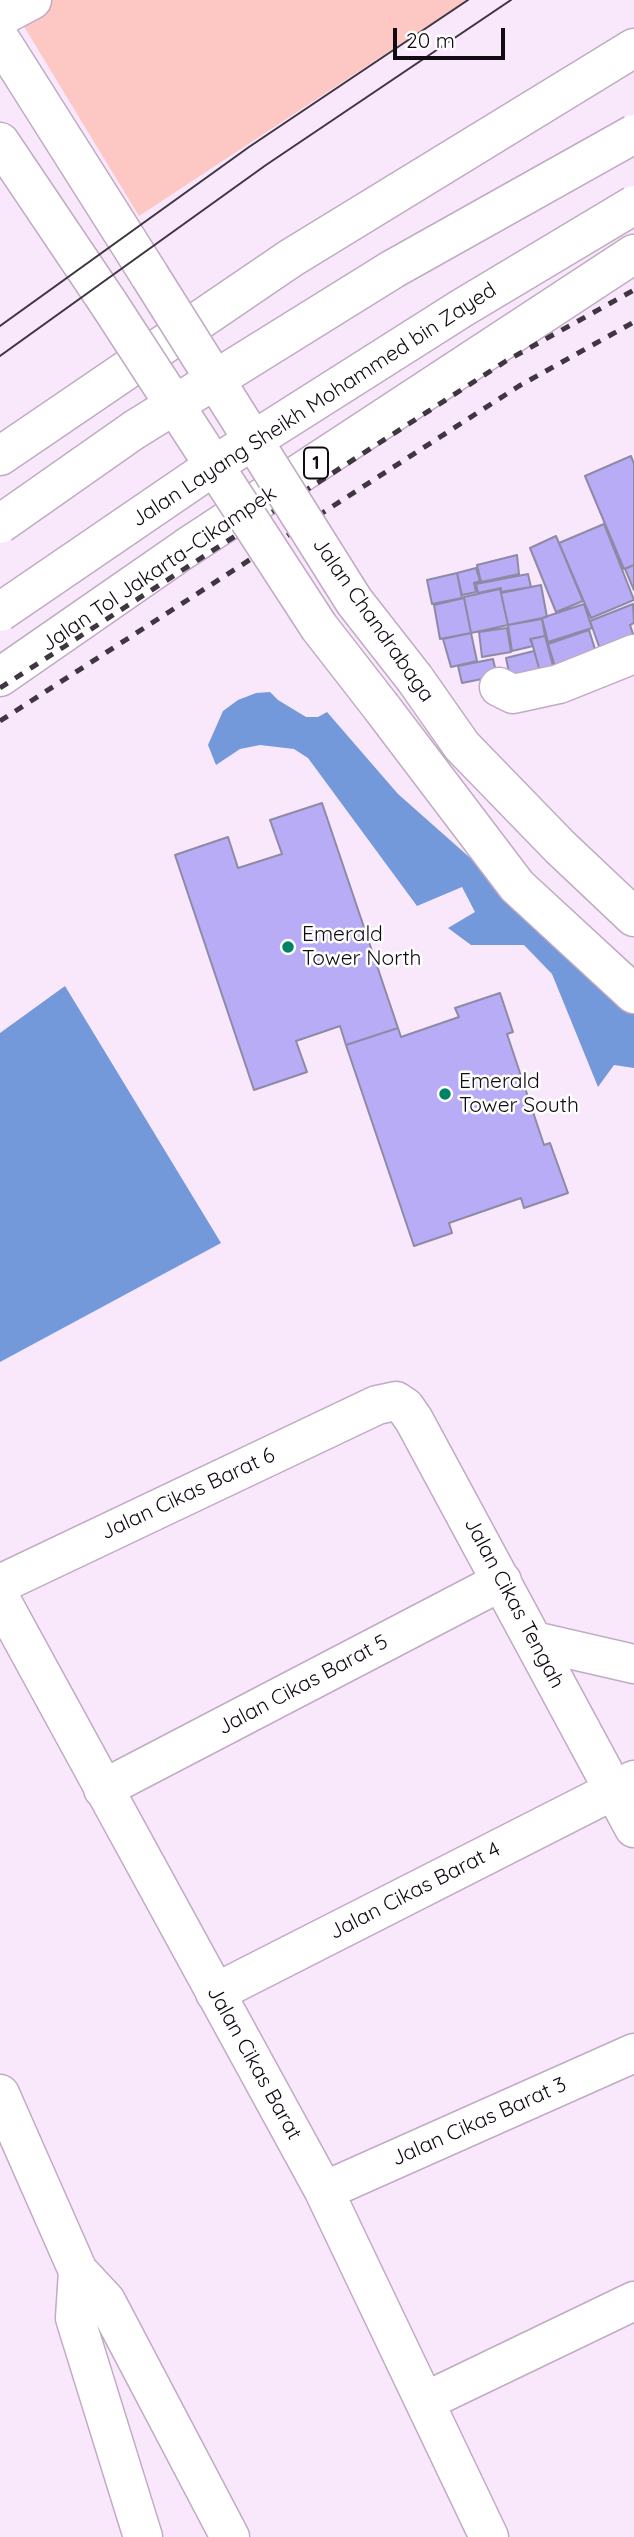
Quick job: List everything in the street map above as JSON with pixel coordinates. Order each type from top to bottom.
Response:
[{"type":"main road","points":[[0,17],[32,0]]},
{"type":"main road","name":"Jalan Chandrabaga","points":[[0,39],[354,601],[415,679],[462,746],[560,847],[634,917]]},
{"type":"main road","points":[[0,456],[291,258],[634,48]]},
{"type":"main road","points":[[0,524],[134,430],[393,269],[634,134]]},
{"type":"main road","name":"Jalan Chandrabaga","points":[[0,142],[319,627],[517,886],[634,994]]},
{"type":"main road","name":"Jalan Layang Sheikh Mohammed bin Zayed","points":[[0,612],[238,450],[462,308],[634,205]]},
{"type":"main road","name":"Jalan Tol Jakarta–Cikampek","points":[[0,677],[186,548],[634,254]]},
{"type":"main road","points":[[499,687],[513,694],[559,684],[634,654]]},
{"type":"main road","name":"Jalan Cikas Tengah","points":[[377,1405],[392,1400],[409,1412],[534,1641],[624,1784],[634,1828]]},
{"type":"main road","name":"Jalan Cikas Barat 6","points":[[0,1584],[377,1405]]},
{"type":"main road","name":"Jalan Cikas Barat 5","points":[[103,1789],[502,1581]]},
{"type":"main road","name":"Jalan Cikas Barat","points":[[0,1598],[324,2191],[489,2537]]},
{"type":"main road","points":[[534,1641],[634,1664]]},
{"type":"main road","name":"Jalan Cikas Barat 4","points":[[215,1993],[624,1784]]},
{"type":"main road","name":"Jalan Cikas Barat 3","points":[[324,2191],[634,2053]]},
{"type":"main road","points":[[0,2094],[78,2271],[106,2301],[230,2537]]},
{"type":"main road","points":[[78,2271],[75,2318],[143,2537]]},
{"type":"main road","points":[[426,2401],[634,2301]]},
{"type":"shaded area","points":[[33,0],[467,0],[139,216],[14,10]]},
{"type":"water","points":[[270,692],[306,717],[318,717],[327,712],[398,794],[634,1003],[634,1068],[614,1065],[598,1087],[552,974],[524,945],[471,945],[448,928],[475,912],[462,887],[417,906],[308,758],[294,749],[260,745],[240,749],[216,765],[208,745],[223,711],[238,700],[256,693]]},
{"type":"water","points":[[65,986],[221,1243],[0,1362],[0,1033]]},
{"type":"building","points":[[631,456],[634,464],[634,565],[624,569],[585,476]]},
{"type":"building","points":[[604,524],[634,600],[591,618],[559,543]]},
{"type":"building","points":[[556,536],[583,601],[556,612],[530,548]]},
{"type":"building","points":[[517,555],[519,574],[481,582],[477,565]]},
{"type":"building","points":[[634,565],[634,590],[625,569]]},
{"type":"building","points":[[476,568],[480,581],[474,583],[476,592],[462,595],[457,573]]},
{"type":"building","points":[[457,573],[462,598],[432,604],[427,580]]},
{"type":"building","points":[[528,574],[531,587],[501,592],[501,588],[478,593],[476,584]]},
{"type":"building","points":[[541,585],[547,617],[508,625],[501,593]]},
{"type":"building","points":[[500,589],[508,625],[471,633],[464,597]]},
{"type":"building","points":[[464,598],[471,633],[440,639],[434,605]]},
{"type":"building","points":[[584,604],[592,628],[548,642],[542,618]]},
{"type":"building","points":[[633,604],[634,623],[630,625],[634,637],[605,663],[590,621]]},
{"type":"building","points":[[542,619],[545,636],[530,639],[533,646],[512,651],[508,625]]},
{"type":"building","points":[[507,628],[511,652],[482,657],[479,632]]},
{"type":"building","points":[[589,630],[599,662],[558,676],[548,644]]},
{"type":"building","points":[[471,633],[477,661],[451,667],[443,639]]},
{"type":"building","points":[[545,636],[556,677],[542,679],[531,639]]},
{"type":"building","points":[[534,651],[544,684],[513,691],[506,658]]},
{"type":"building","points":[[493,659],[497,676],[462,683],[458,666]]},
{"type":"building","name":"Emerald Tower North","points":[[322,803],[398,1028],[346,1045],[340,1026],[296,1041],[307,1072],[254,1090],[175,855],[228,837],[238,868],[282,854],[270,820]]},
{"type":"building","name":"Emerald Tower South","points":[[500,993],[513,1032],[507,1034],[544,1145],[550,1143],[568,1193],[524,1208],[521,1198],[449,1223],[452,1233],[414,1246],[346,1045],[398,1028],[401,1037],[459,1017],[455,1008]]},
{"type":"tram line","points":[[0,326],[249,147],[468,0]]},
{"type":"tram line","points":[[0,356],[266,165],[511,0]]},
{"type":"railway","points":[[0,688],[506,361],[634,290]]},
{"type":"railway","points":[[0,721],[519,386],[634,322]]},
{"type":"place","name":"Emerald Tower North","points":[[288,947]]},
{"type":"place","name":"Emerald Tower South","points":[[445,1094]]}]
